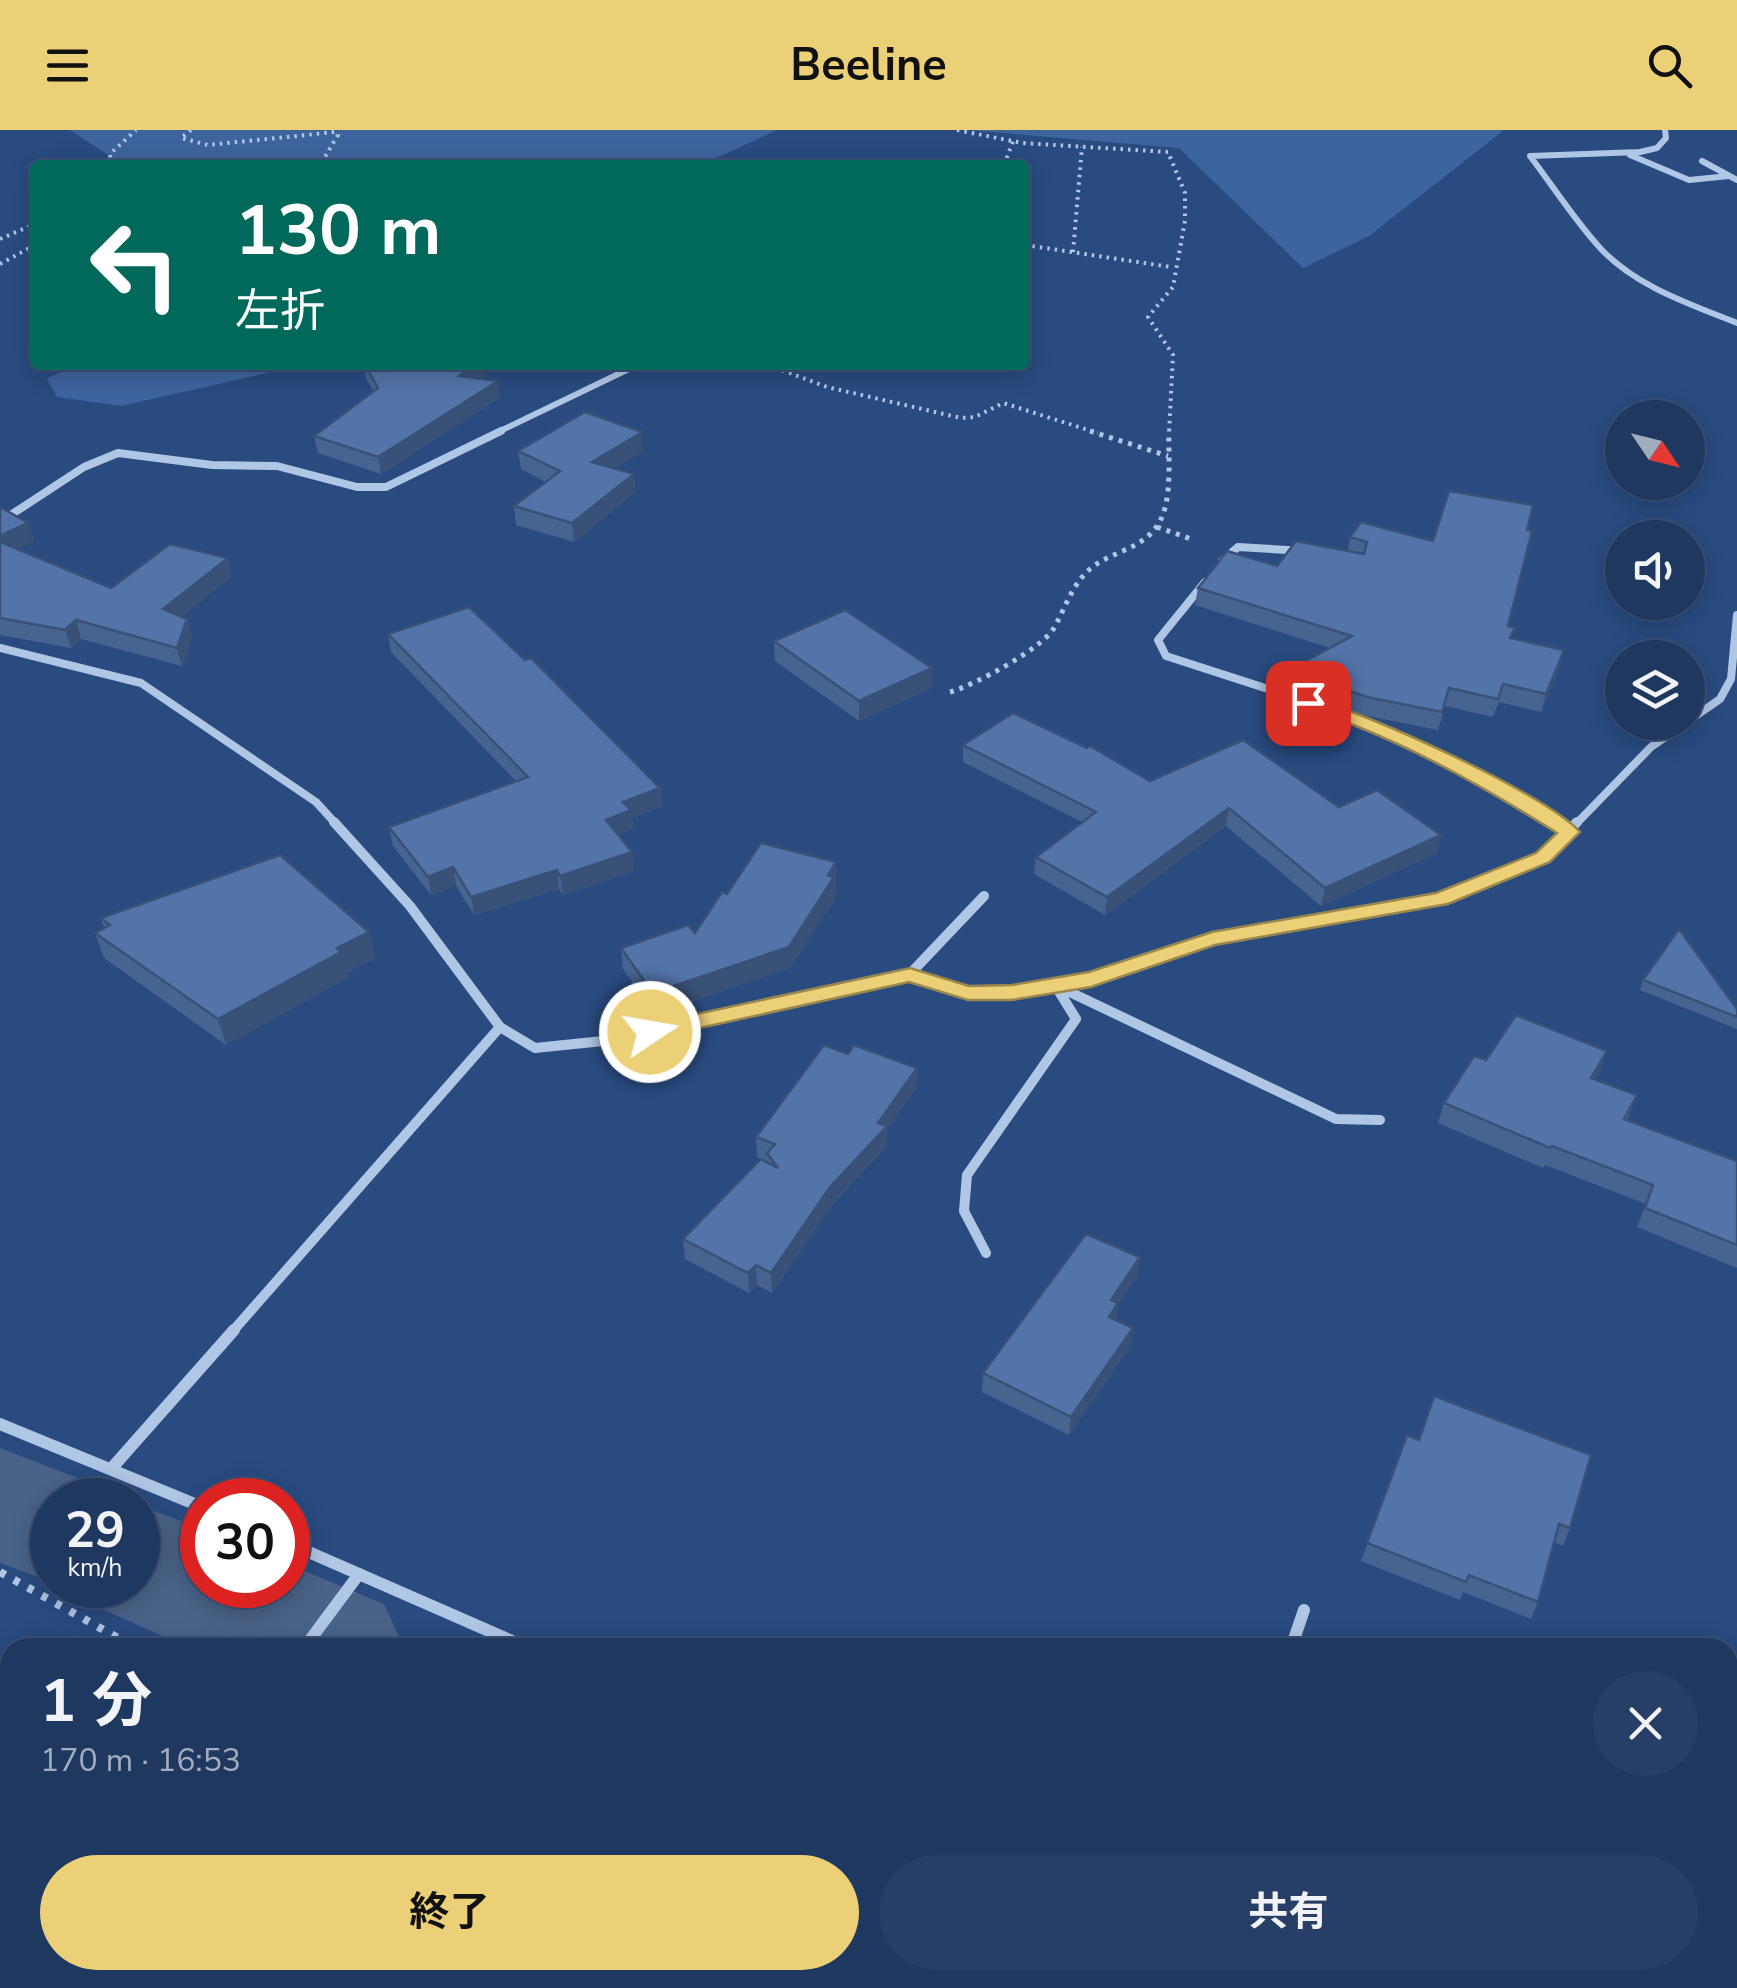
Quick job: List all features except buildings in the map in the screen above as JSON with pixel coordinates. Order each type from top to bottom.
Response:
[{"type":"street","points":[[1664,130],[1666,138],[1657,148],[1530,156],[1601,248],[1628,272],[1672,297],[1737,322]]},
{"type":"street","points":[[1626,152],[1690,180],[1729,176]]},
{"type":"street","points":[[1702,161],[1737,180]]},
{"type":"street","points":[[0,522],[84,468],[118,452],[212,465],[278,466],[357,488],[386,487],[628,370]]},
{"type":"street","points":[[1221,563],[1228,552],[1238,547],[1320,553]]},
{"type":"street","points":[[1208,578],[1158,640],[1166,656],[1342,713],[1500,788],[1570,832]]},
{"type":"street","points":[[0,648],[141,683],[316,802],[410,906],[500,1027],[535,1048],[613,1040],[910,975],[968,993],[1012,992],[1055,985],[1091,979],[1212,939],[1441,899],[1543,857],[1652,747],[1720,698],[1731,679],[1737,615]]},
{"type":"street","points":[[910,975],[984,896]]},
{"type":"street","points":[[1055,985],[1336,1119],[1380,1120]]},
{"type":"street","points":[[986,1253],[964,1211],[967,1175],[1076,1019],[1055,985]]},
{"type":"street","points":[[111,1469],[500,1027]]},
{"type":"street","points":[[0,1424],[180,1499]]},
{"type":"street","points":[[310,1553],[505,1638]]},
{"type":"street","points":[[312,1638],[359,1574]]},
{"type":"street","points":[[1294,1638],[1304,1610]]},
{"type":"path","points":[[111,160],[110,154],[136,130]]},
{"type":"path","points":[[191,130],[181,138],[198,145],[300,132],[336,132],[338,135],[322,160]]},
{"type":"path","points":[[950,692],[974,686],[1052,633],[1074,583],[1094,564],[1128,552],[1157,527],[1165,510],[1173,356],[1148,316],[1173,287],[1170,267],[1180,244],[1186,198],[1168,152],[1013,141],[957,130]]},
{"type":"path","points":[[1006,160],[1013,141]]},
{"type":"path","points":[[1074,252],[1082,147]]},
{"type":"path","points":[[0,239],[30,226]]},
{"type":"path","points":[[1030,246],[1170,267]]},
{"type":"path","points":[[0,264],[30,249]]},
{"type":"path","points":[[781,370],[827,388],[961,418],[975,417],[1003,403],[1168,456]]},
{"type":"path","points":[[0,1572],[118,1638]]},
{"type":"shaded area","points":[[70,130],[777,130],[712,160],[115,160]]},
{"type":"shaded area","points":[[967,130],[1504,130],[1369,236],[1303,268],[1179,148]]},
{"type":"shaded area","points":[[63,370],[275,370],[121,406],[57,397],[47,379]]},
{"type":"waterway","points":[[0,1503],[30,1516]]},
{"type":"waterway","points":[[160,1572],[313,1638]]},
{"type":"route","points":[[650,1032],[910,975],[968,993],[1012,992],[1091,979],[1212,939],[1441,899],[1543,857],[1570,832],[1500,788],[1342,713],[1308,703]]}]
